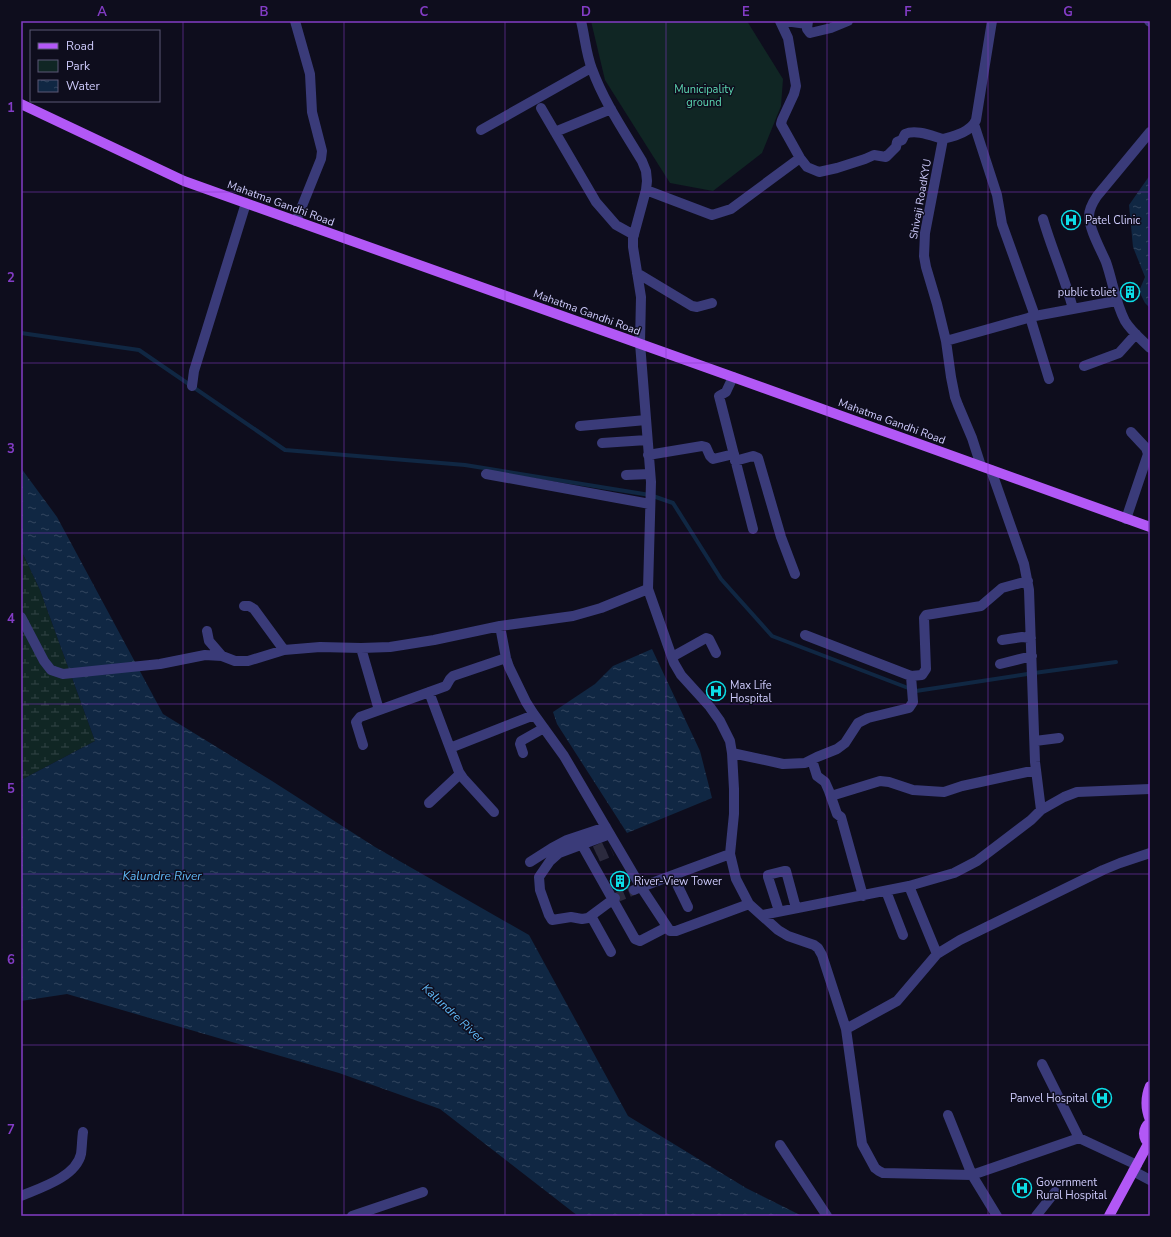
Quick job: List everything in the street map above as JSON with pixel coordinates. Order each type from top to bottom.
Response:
[{"type":"main road","name":"Mahatma Gandhi Road","points":[[21,104],[184,181],[733,376],[1150,527]]},
{"type":"main road","points":[[1109,1216],[1149,1144],[1145,1140],[1144,1130],[1150,1121],[1147,1114],[1146,1105],[1147,1094],[1150,1086]]},
{"type":"street","points":[[295,21],[310,74],[312,112],[322,151],[296,221]]},
{"type":"street","points":[[581,21],[591,68],[605,100],[642,161],[646,171],[646,190],[634,235],[633,247],[641,297],[640,343],[651,485],[648,588],[672,656],[681,675],[710,707],[720,721],[730,741],[732,753],[734,814],[730,854],[736,879],[750,904],[778,930],[788,936],[814,944],[822,955],[846,1029],[862,1144],[875,1168],[883,1173],[972,1175],[1079,1138]]},
{"type":"street","points":[[780,21],[788,38],[796,86],[781,124],[800,158],[808,167],[819,172],[865,160],[874,156],[886,157],[896,147],[897,142],[902,140],[904,134],[909,132],[929,134],[943,139],[960,134],[974,124],[976,120],[992,21]]},
{"type":"street","points":[[785,21],[808,22],[807,29],[810,32],[831,28],[848,21]]},
{"type":"street","points":[[481,130],[591,68]]},
{"type":"street","points":[[541,108],[596,202],[616,225],[634,235]]},
{"type":"street","points":[[555,132],[611,109]]},
{"type":"street","points":[[974,124],[997,195],[1002,224],[1033,316],[1049,379]]},
{"type":"street","points":[[1150,132],[1097,196],[1089,215],[1106,264],[1116,301],[1130,328],[1150,348]]},
{"type":"street","name":"Shivaji RoadKYU","points":[[943,139],[925,233],[924,256],[946,340],[955,397],[986,468],[1024,564],[1028,581],[1033,668],[1036,770],[1041,810]]},
{"type":"street","points":[[646,190],[712,216],[731,208],[800,158]]},
{"type":"street","points":[[192,386],[194,371],[246,203]]},
{"type":"street","points":[[1043,219],[1048,238],[1073,309]]},
{"type":"street","points":[[637,273],[692,306],[697,307],[712,303]]},
{"type":"street","points":[[946,340],[1033,316],[1116,301]]},
{"type":"street","points":[[1084,366],[1119,353],[1136,334]]},
{"type":"street","points":[[733,376],[726,392],[719,396],[753,529]]},
{"type":"street","points":[[580,426],[646,420]]},
{"type":"street","points":[[1126,519],[1148,454],[1146,448],[1131,432]]},
{"type":"street","points":[[602,443],[647,440]]},
{"type":"street","points":[[648,455],[702,446],[706,447],[713,459],[752,456],[758,458],[781,537],[795,574]]},
{"type":"street","points":[[486,474],[650,504]]},
{"type":"street","points":[[626,475],[650,474]]},
{"type":"street","points":[[805,635],[911,678],[922,675],[926,669],[924,618],[926,615],[981,606],[1002,588],[1028,581]]},
{"type":"street","points":[[21,617],[44,662],[51,670],[63,674],[160,664],[205,655],[222,656],[235,661],[248,661],[284,650],[320,647],[390,647],[434,640],[500,626],[588,613],[648,588]]},
{"type":"street","points":[[244,606],[254,609],[284,650]]},
{"type":"street","points":[[500,626],[509,667],[534,715],[564,756],[638,890],[670,931],[676,931],[750,904]]},
{"type":"street","points":[[206,631],[209,640],[222,656]]},
{"type":"street","points":[[1002,640],[1022,637],[1031,638]]},
{"type":"street","points":[[672,656],[706,638],[709,640],[716,653]]},
{"type":"street","points":[[361,648],[379,710]]},
{"type":"street","points":[[1000,664],[1032,656]]},
{"type":"street","points":[[363,745],[356,722],[360,717],[446,686],[450,679],[454,676],[506,658]]},
{"type":"street","points":[[732,753],[783,764],[805,763],[837,749],[845,743],[858,723],[868,718],[909,708],[913,702],[911,678]]},
{"type":"street","points":[[429,692],[460,774],[494,812]]},
{"type":"street","points":[[450,748],[534,715]]},
{"type":"street","points":[[523,753],[520,744],[521,740],[544,728]]},
{"type":"street","points":[[1035,741],[1059,738]]},
{"type":"street","points":[[812,760],[817,776],[825,782],[841,818],[863,896]]},
{"type":"street","points":[[831,796],[880,781],[889,782],[913,790],[944,792],[962,786],[1036,770]]},
{"type":"street","points":[[429,803],[460,774]]},
{"type":"street","points":[[762,915],[909,886],[954,873],[977,861],[1031,820],[1041,810],[1064,797],[1077,792],[1150,788]]},
{"type":"street","points":[[530,862],[567,840],[612,841]]},
{"type":"street","points":[[612,841],[590,853],[559,853],[550,860],[539,877],[540,890],[552,920],[571,917],[582,919],[588,918],[615,900]]},
{"type":"street","points":[[590,853],[635,939],[640,941],[667,927]]},
{"type":"street","points":[[846,1029],[897,1001],[937,954],[960,940],[1103,870],[1150,853]]},
{"type":"street","points":[[638,890],[730,854]]},
{"type":"street","points":[[778,911],[768,875],[784,871],[786,871],[796,908]]},
{"type":"street","points":[[673,876],[688,907]]},
{"type":"street","points":[[909,886],[937,954]]},
{"type":"street","points":[[886,891],[903,935]]},
{"type":"street","points":[[591,916],[611,952]]},
{"type":"street","points":[[1042,1064],[1079,1138],[1135,1168],[1150,1180]]},
{"type":"street","points":[[948,1115],[972,1175],[997,1216]]},
{"type":"street","points":[[21,1196],[60,1179],[77,1164],[81,1155],[83,1132]]},
{"type":"street","points":[[780,1145],[827,1216]]},
{"type":"street","points":[[352,1216],[423,1192]]},
{"type":"street","points":[[1036,1216],[1055,1192]]},
{"type":"green space","name":"Municipality ground","points":[[591,21],[747,21],[783,79],[781,106],[762,153],[713,191],[670,183],[605,80]]},
{"type":"green space","points":[[21,550],[40,590],[95,741],[21,780]]},
{"type":"water","points":[[1150,175],[1150,308],[1145,303],[1139,291],[1145,277],[1133,247],[1129,205]]},
{"type":"water","name":"Kalundre River","points":[[21,468],[57,517],[163,714],[375,847],[529,935],[628,1116],[746,1188],[802,1216],[578,1216],[440,1109],[339,1073],[67,994],[21,1001],[21,780],[95,741],[40,590],[21,550]]},
{"type":"water","points":[[652,649],[700,751],[712,798],[627,833],[557,724],[553,712],[595,684],[613,666]]},
{"type":"waterway","points":[[21,333],[139,350],[285,450],[465,465],[650,495],[673,503],[721,579],[772,636],[916,691],[1116,662]]},
{"type":"tunnel","points":[[595,851],[608,845]]},
{"type":"tunnel","points":[[598,857],[612,851]]},
{"type":"tunnel","points":[[615,898],[634,890]]},
{"type":"place","name":"Patel Clinic","points":[[1071,220]]},
{"type":"place","name":"public toliet","points":[[1130,292]]},
{"type":"place","name":"Max Life Hospital","points":[[716,691]]},
{"type":"place","name":"River-View Tower","points":[[620,881]]},
{"type":"place","name":"Panvel Hospital","points":[[1102,1098]]},
{"type":"place","name":"Government Rural Hospital","points":[[1022,1188]]}]
